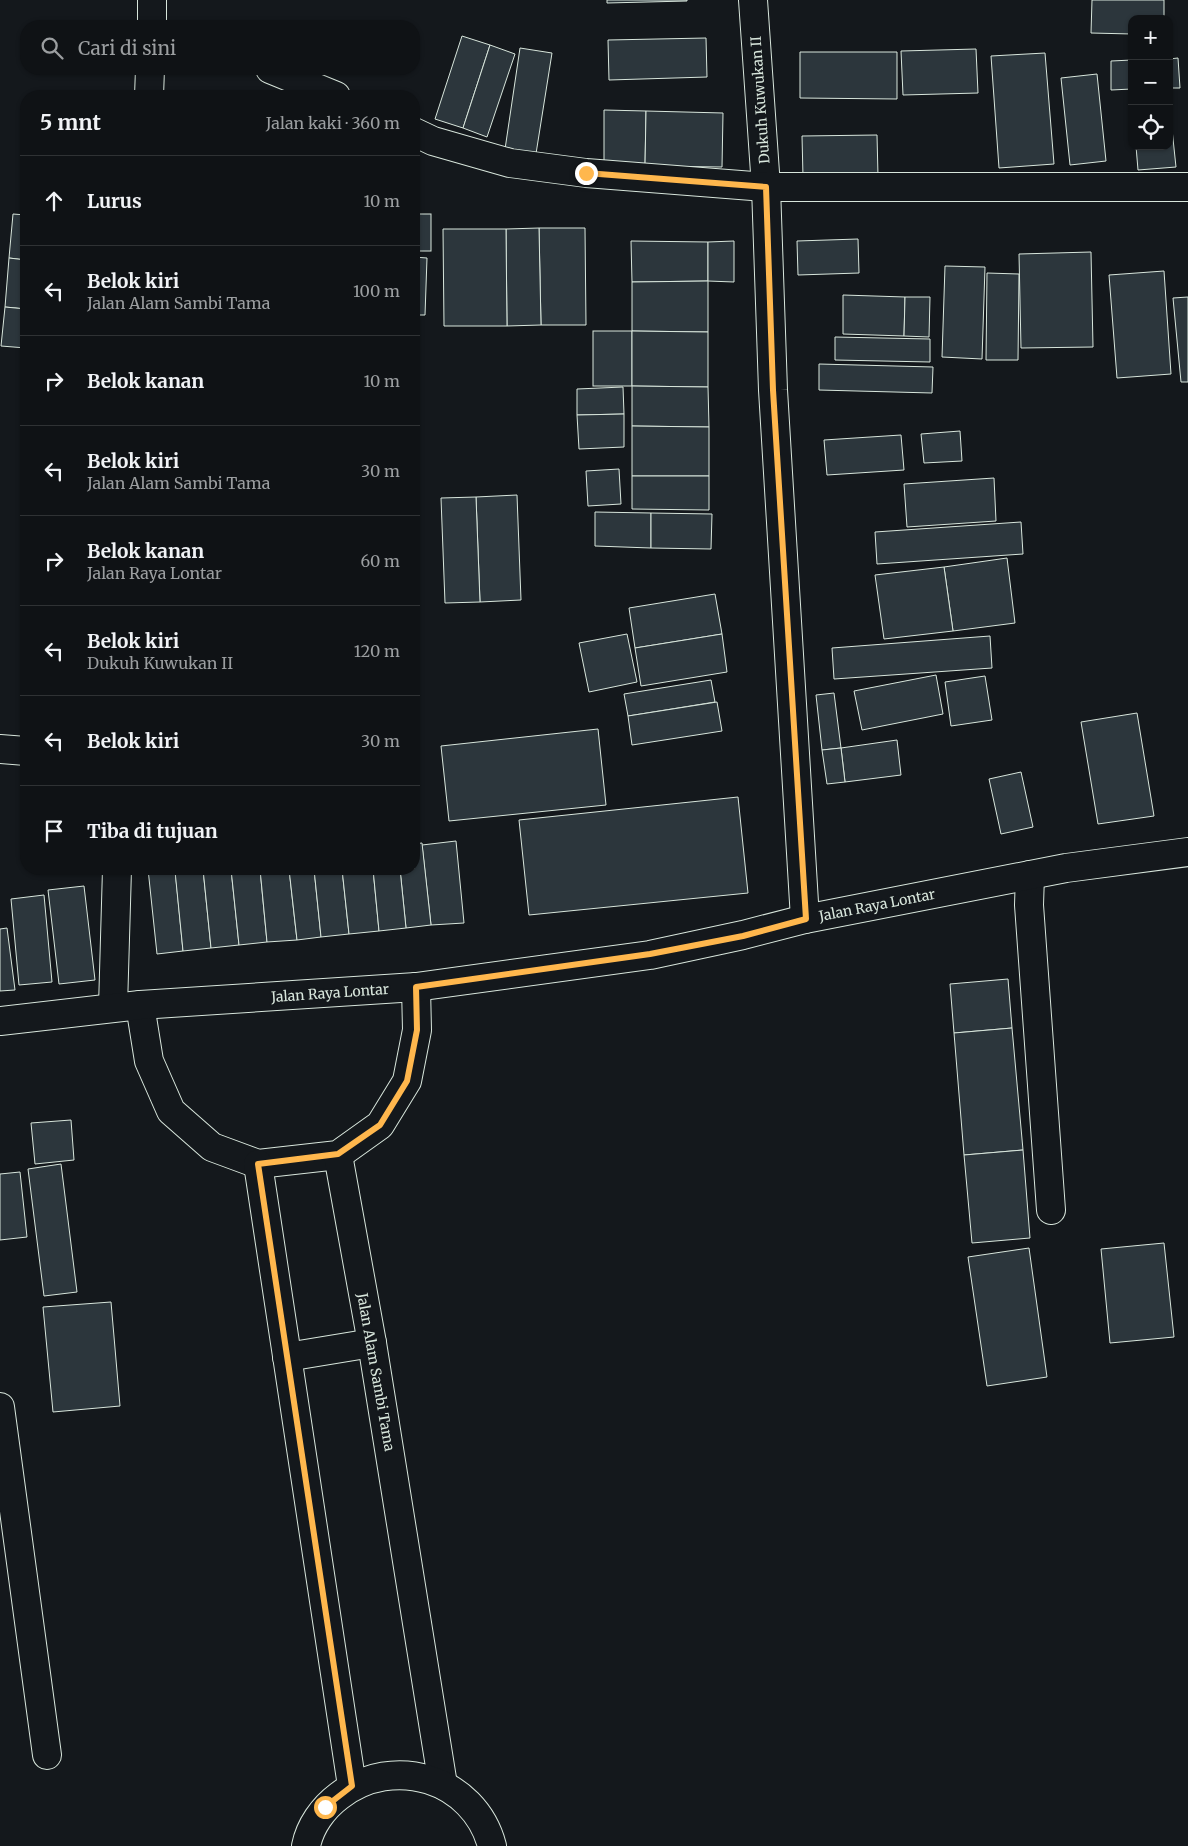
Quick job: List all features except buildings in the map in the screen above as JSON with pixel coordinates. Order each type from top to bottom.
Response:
[{"type":"street","name":"Dukuh Kuwukan II","points":[[753,0],[766,187],[773,390],[806,919]]},
{"type":"street","points":[[149,90],[150,75]]},
{"type":"street","points":[[285,75],[321,90]]},
{"type":"street","points":[[420,135],[433,141],[510,163],[586,173],[766,187],[1188,186]]},
{"type":"street","points":[[0,750],[20,750]]},
{"type":"street","name":"Jalan Raya Lontar","points":[[0,1021],[113,1007],[416,987],[650,954],[743,936],[806,919],[1066,868],[1188,852]]},
{"type":"street","points":[[113,1007],[117,875]]},
{"type":"street","points":[[1030,875],[1029,905],[1051,1210]]},
{"type":"street","points":[[140,1005],[149,1061],[171,1111],[212,1147],[258,1164],[338,1154],[380,1125],[407,1081],[417,1030],[416,987]]},
{"type":"street","name":"Jalan Alam Sambi Tama","points":[[338,1154],[372,1344],[443,1785]]},
{"type":"street","points":[[258,1164],[352,1786]]},
{"type":"street","points":[[286,1357],[372,1344]]},
{"type":"street","points":[[0,1407],[47,1755]]},
{"type":"street","points":[[306,1846],[308,1837],[325,1807],[352,1786],[382,1775],[413,1775],[443,1785],[469,1804],[488,1831],[492,1846]]},
{"type":"route","points":[[325,1807],[352,1786],[258,1164],[338,1154],[380,1125],[407,1081],[417,1030],[416,987],[650,954],[743,936],[806,919],[773,390],[766,187],[586,173]]}]
